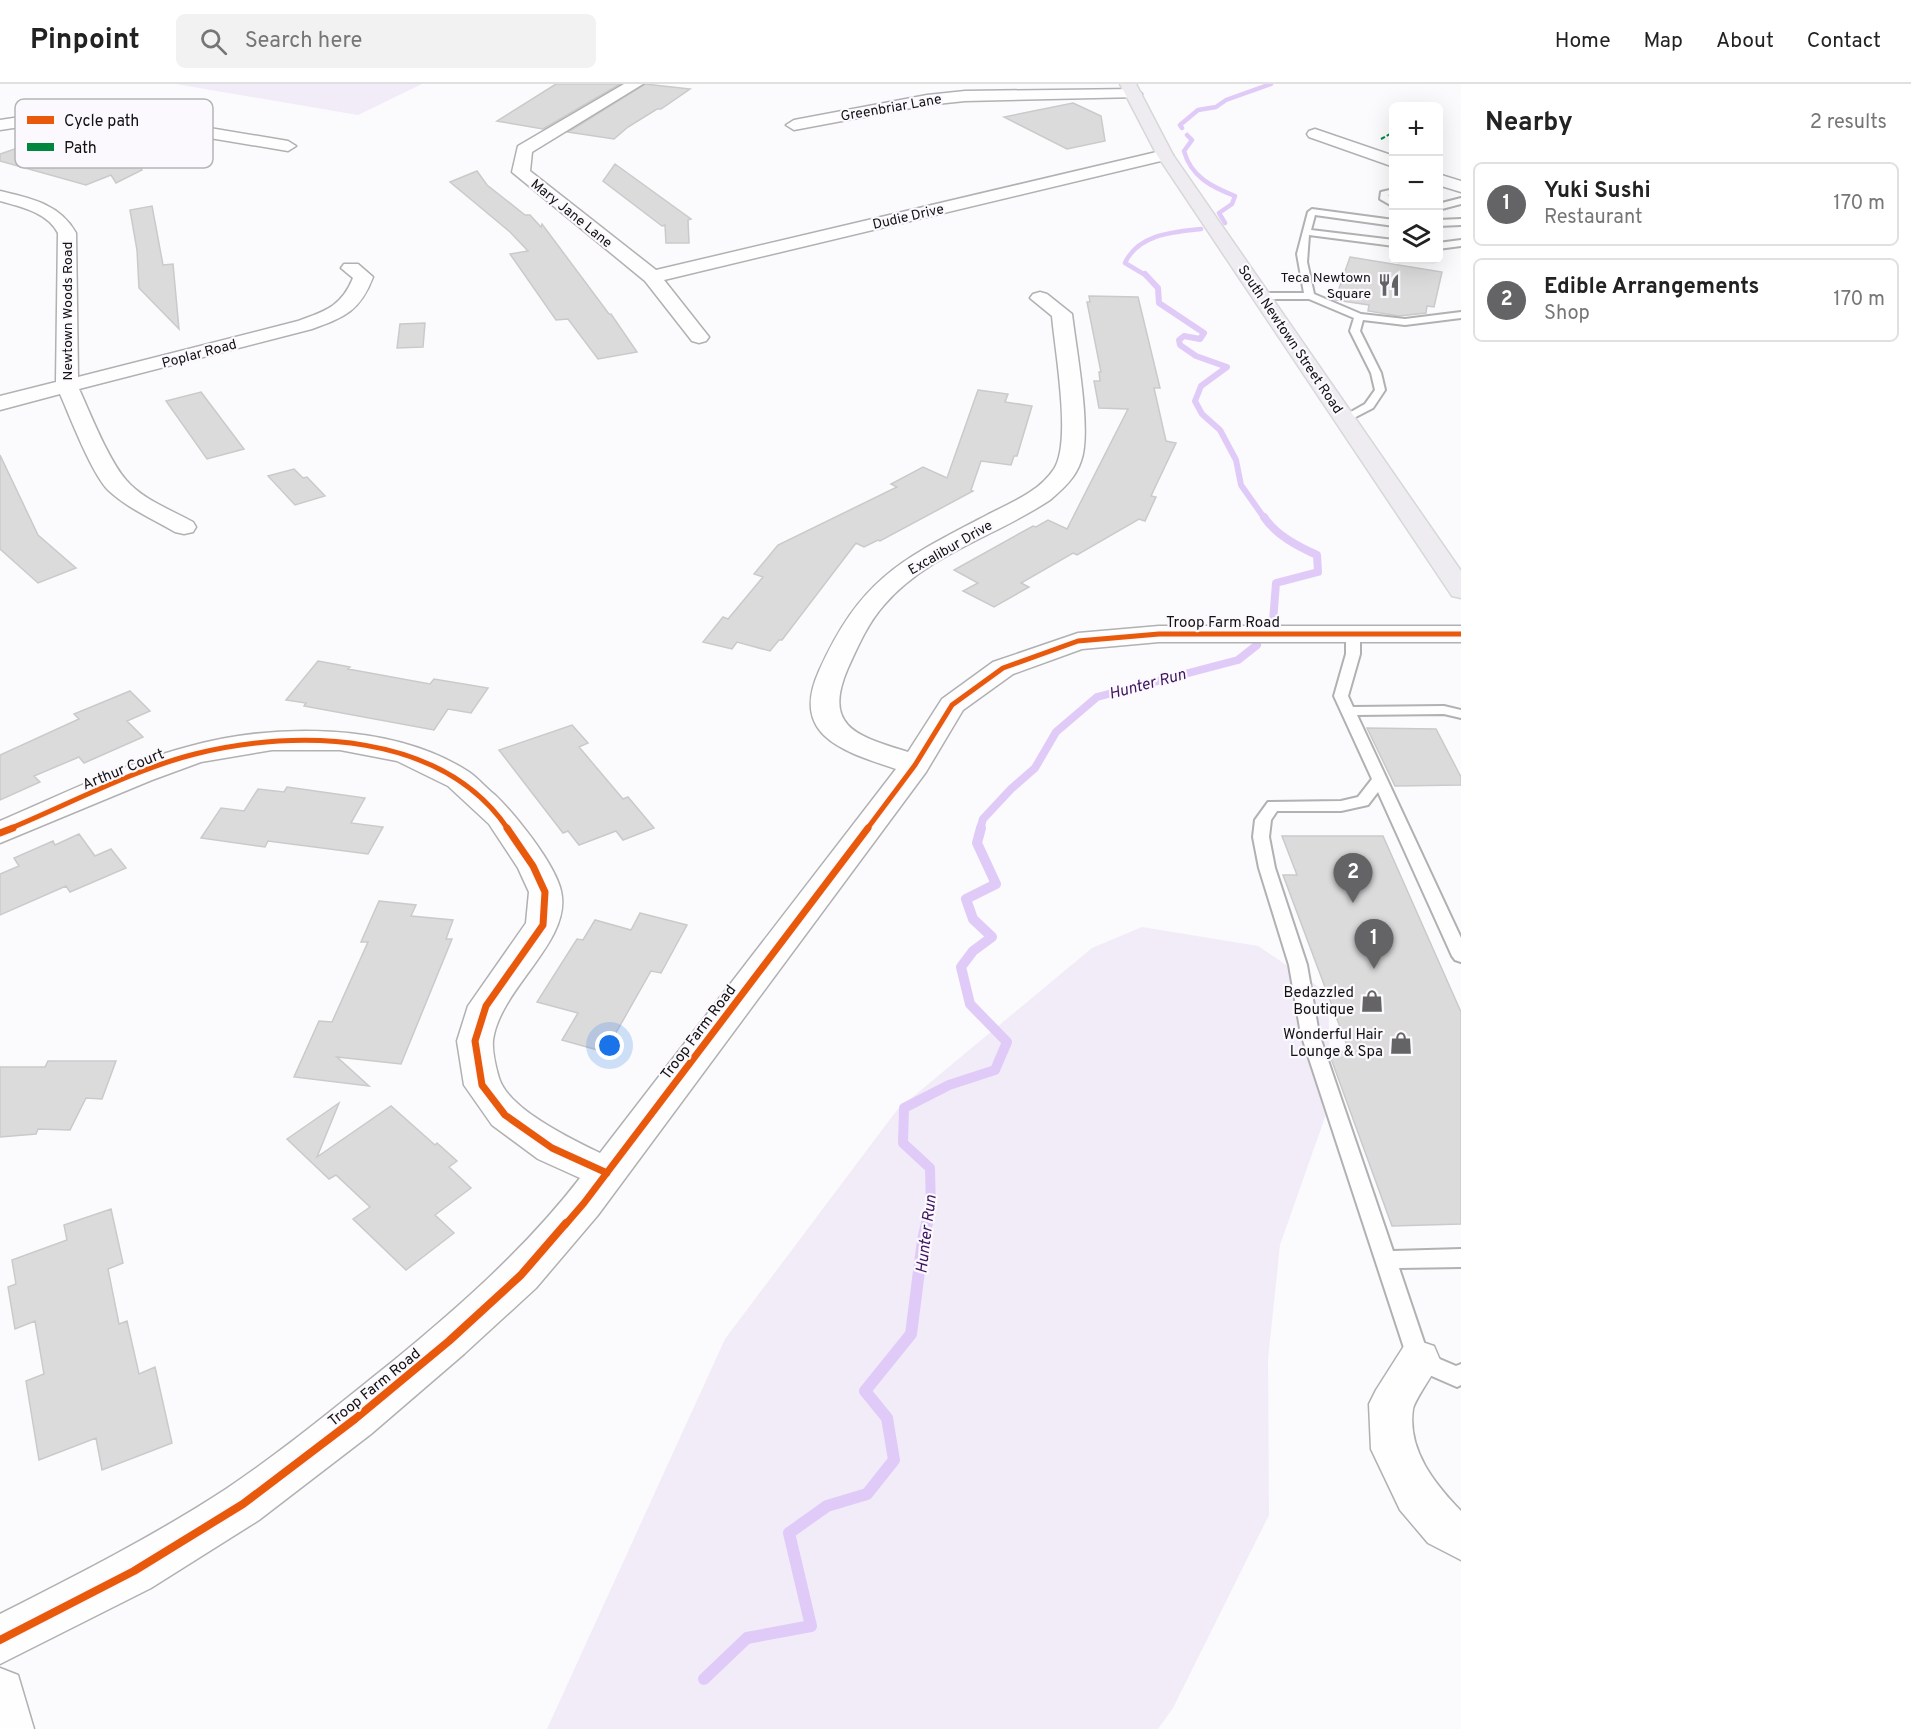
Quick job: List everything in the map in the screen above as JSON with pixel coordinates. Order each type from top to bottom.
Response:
[{"type":"main road","name":"South Newtown Street Road","points":[[1131,89],[1164,155],[1461,590]]},
{"type":"street","name":"Mary Jane Lane","points":[[635,84],[525,150],[522,172],[652,277],[699,337]]},
{"type":"street","name":"Greenbriar Lane","points":[[794,125],[927,100],[965,96],[1131,89]]},
{"type":"street","points":[[0,125],[15,123]]},
{"type":"street","points":[[213,134],[288,146]]},
{"type":"street","points":[[1315,134],[1389,160]]},
{"type":"street","name":"Dudie Drive","points":[[652,277],[1164,155]]},
{"type":"street","points":[[1443,180],[1461,187]]},
{"type":"street","name":"Newtown Woods Road","points":[[0,196],[53,214],[64,224],[67,233],[68,387],[96,449],[116,484],[133,498],[184,527]]},
{"type":"street","name":"Poplar Road","points":[[0,403],[304,325],[335,313],[355,299],[363,277],[351,268]]},
{"type":"street","name":"Excalibur Drive","points":[[915,765],[870,750],[845,736],[827,720],[824,698],[840,657],[872,602],[884,589],[935,554],[1035,500],[1067,470],[1074,451],[1074,433],[1062,314],[1040,298]]},
{"type":"street","name":"Troop Farm Road","points":[[0,1640],[134,1571],[243,1504],[345,1426],[449,1341],[521,1275],[607,1173],[915,765],[952,705],[1003,668],[1078,641],[1159,634],[1461,634]]},
{"type":"street","name":"Arthur Court","points":[[0,833],[141,773],[195,754],[272,741],[340,741],[405,753],[459,779],[500,817],[533,866],[545,892],[543,925],[486,1006],[477,1032],[475,1041],[482,1085],[505,1115],[533,1135],[552,1148],[607,1173]]},
{"type":"street","points":[[1419,1360],[1391,1404],[1393,1449],[1416,1494],[1444,1527],[1461,1537]]},
{"type":"street","points":[[0,1693],[9,1729]]},
{"type":"lane","points":[[1389,192],[1384,194],[1384,199],[1389,202]]},
{"type":"lane","points":[[1443,206],[1461,201]]},
{"type":"lane","points":[[1310,296],[1303,271],[1300,247],[1312,212],[1389,222]]},
{"type":"lane","points":[[1443,224],[1461,222]]},
{"type":"lane","points":[[1306,232],[1389,242]]},
{"type":"lane","points":[[1443,245],[1461,243]]},
{"type":"lane","points":[[1262,296],[1310,296],[1359,317],[1406,322],[1461,315]]},
{"type":"lane","points":[[1346,419],[1369,406],[1380,390],[1376,373],[1355,331],[1359,317]]},
{"type":"lane","points":[[1353,635],[1353,654],[1341,696],[1461,956]]},
{"type":"lane","points":[[1347,711],[1444,710],[1461,714]]},
{"type":"lane","points":[[1379,779],[1363,801],[1341,806],[1272,806],[1263,820],[1262,837],[1267,868],[1298,965],[1310,1034],[1419,1360],[1457,1377],[1461,1374]]},
{"type":"lane","points":[[1386,1260],[1461,1258]]},
{"type":"shaded area","points":[[176,84],[422,84],[358,115]]},
{"type":"shaded area","points":[[1142,927],[1258,946],[1328,993],[1331,1100],[1280,1245],[1268,1359],[1269,1515],[1173,1708],[1158,1729],[547,1729],[725,1339],[897,1110],[1092,948]]},
{"type":"building","points":[[556,84],[620,84],[543,129],[497,121]]},
{"type":"building","points":[[645,84],[690,89],[661,109],[657,109],[628,127],[614,139],[568,132]]},
{"type":"building","points":[[1073,103],[1101,116],[1105,141],[1067,149],[1004,117]]},
{"type":"building","points":[[15,149],[15,165],[0,161],[0,154]]},
{"type":"building","points":[[615,164],[691,219],[688,220],[689,243],[666,243],[665,225],[662,226],[603,181]]},
{"type":"building","points":[[25,168],[141,168],[142,170],[116,183],[111,175],[86,185]]},
{"type":"building","points":[[477,171],[487,185],[525,215],[530,215],[541,227],[542,224],[637,352],[598,359],[568,319],[556,320],[510,254],[528,251],[510,232],[450,182]]},
{"type":"building","points":[[152,206],[163,265],[173,264],[179,329],[139,288],[137,250],[130,210]]},
{"type":"building","points":[[1350,257],[1442,272],[1434,307],[1427,306],[1426,313],[1399,316],[1368,311],[1369,305],[1335,300]]},
{"type":"building","points":[[1089,296],[1138,297],[1160,388],[1154,388],[1166,441],[1176,443],[1151,496],[1156,497],[1145,521],[1139,519],[1077,555],[1073,553],[1021,583],[1029,587],[994,607],[963,591],[978,583],[954,570],[1048,520],[1067,529],[1128,409],[1099,408],[1094,381],[1100,381],[1099,372],[1101,372],[1087,302],[1090,302]]},
{"type":"building","points":[[425,323],[423,347],[397,348],[400,324]]},
{"type":"building","points":[[978,390],[1008,394],[1005,402],[1032,406],[1017,456],[1014,456],[1011,465],[981,461],[971,490],[973,491],[880,541],[864,547],[856,543],[782,640],[779,640],[770,651],[737,642],[732,649],[703,642],[723,617],[728,619],[763,577],[754,574],[778,545],[897,487],[891,484],[923,467],[947,478]]},
{"type":"building","points":[[201,392],[244,449],[207,459],[166,401]]},
{"type":"building","points":[[0,455],[38,535],[76,568],[38,583],[0,549]]},
{"type":"building","points":[[294,469],[303,478],[307,477],[325,496],[295,505],[268,476]]},
{"type":"building","points":[[318,661],[350,667],[348,669],[430,684],[434,679],[488,688],[471,713],[448,709],[434,730],[304,706],[306,703],[286,700]]},
{"type":"building","points":[[130,691],[150,711],[127,721],[143,737],[84,763],[79,757],[34,776],[40,782],[0,800],[0,755],[79,719],[74,714]]},
{"type":"building","points":[[572,725],[588,743],[579,747],[623,799],[628,797],[654,828],[623,840],[616,831],[579,845],[568,831],[563,833],[499,750]]},
{"type":"building","points":[[1367,728],[1436,729],[1461,777],[1461,785],[1395,786]]},
{"type":"building","points":[[287,787],[365,798],[351,823],[383,827],[368,854],[268,841],[265,847],[201,838],[221,808],[244,811],[258,789],[284,792]]},
{"type":"building","points":[[79,834],[95,856],[111,849],[126,868],[70,892],[66,886],[0,915],[0,874],[19,866],[14,858],[53,841],[55,845]]},
{"type":"building","points":[[1282,836],[1383,836],[1461,1012],[1461,1224],[1392,1226],[1329,1053],[1349,1051],[1283,875],[1297,875]]},
{"type":"building","points":[[379,901],[416,905],[411,916],[453,920],[446,939],[452,939],[401,1064],[337,1057],[369,1086],[294,1077],[319,1021],[332,1022],[368,942],[361,942]]},
{"type":"building","points":[[640,913],[687,925],[661,973],[651,971],[605,1052],[562,1040],[578,1013],[537,1002],[577,939],[583,940],[595,920],[631,930]]},
{"type":"building","points":[[48,1061],[116,1061],[102,1099],[86,1098],[70,1130],[38,1129],[36,1134],[0,1137],[0,1067],[45,1067]]},
{"type":"building","points":[[339,1103],[317,1157],[391,1106],[457,1161],[449,1167],[471,1188],[435,1215],[454,1233],[406,1270],[353,1219],[370,1207],[336,1175],[329,1179],[287,1139]]},
{"type":"building","points":[[111,1209],[123,1263],[108,1269],[119,1324],[127,1321],[139,1374],[155,1367],[172,1443],[102,1470],[96,1438],[39,1460],[26,1381],[44,1374],[35,1321],[15,1329],[8,1287],[16,1284],[12,1260],[67,1240],[64,1225]]},
{"type":"waterway","points":[[1182,128],[1180,125],[1198,110],[1216,107],[1226,100],[1271,84]]},
{"type":"waterway","points":[[1187,135],[1192,140],[1184,151],[1192,168],[1211,185],[1235,196],[1232,204],[1219,213],[1225,223]]},
{"type":"waterway","points":[[1147,276],[1125,263],[1138,246],[1147,240],[1168,233],[1201,229]]},
{"type":"waterway","points":[[1147,276],[1158,288],[1159,303],[1204,333],[1200,339],[1184,336],[1179,340],[1180,345],[1196,356],[1227,367],[1201,386],[1195,401],[1202,414],[1220,430],[1236,460],[1241,485],[1265,519]]},
{"type":"waterway","points":[[1264,517],[1281,535],[1317,555],[1318,572],[1276,583],[1272,634]]},
{"type":"waterway","name":"Hunter Run","points":[[980,829],[983,819],[1011,789],[1035,768],[1056,732],[1097,697],[1238,660],[1257,645]]},
{"type":"waterway","name":"Hunter Run","points":[[927,1225],[931,1210],[930,1168],[903,1143],[904,1108],[949,1085],[995,1070],[1007,1042],[970,1004],[961,967],[973,951],[992,937],[973,919],[966,899],[996,884],[977,843],[981,828]]},
{"type":"waterway","name":"Hunter Run","points":[[704,1679],[747,1638],[811,1626],[789,1533],[827,1506],[867,1494],[894,1460],[887,1418],[865,1391],[911,1334],[927,1223]]},
{"type":"marked path","points":[[1381,139],[1389,135]]},
{"type":"cycle path","points":[[0,1640],[134,1571],[243,1504],[355,1419],[449,1341],[521,1275],[584,1203],[915,765],[952,705],[1003,668],[1078,641],[1159,634],[1461,634]]},
{"type":"cycle path","points":[[0,833],[141,773],[195,754],[272,741],[340,741],[405,753],[459,779],[500,817],[533,866],[545,892],[543,925],[486,1006],[475,1041],[482,1085],[505,1115],[552,1148],[607,1173]]},
{"type":"place","name":"Teca Newtown Square","points":[[1389,285]]},
{"type":"place","name":"Edible Arrangements","points":[[1353,903]]},
{"type":"place","name":"Yuki Sushi","points":[[1374,969]]},
{"type":"place","name":"Bedazzled Boutique","points":[[1372,1001]]},
{"type":"place","name":"Wonderful Hair Lounge & Spa","points":[[1401,1043]]}]
